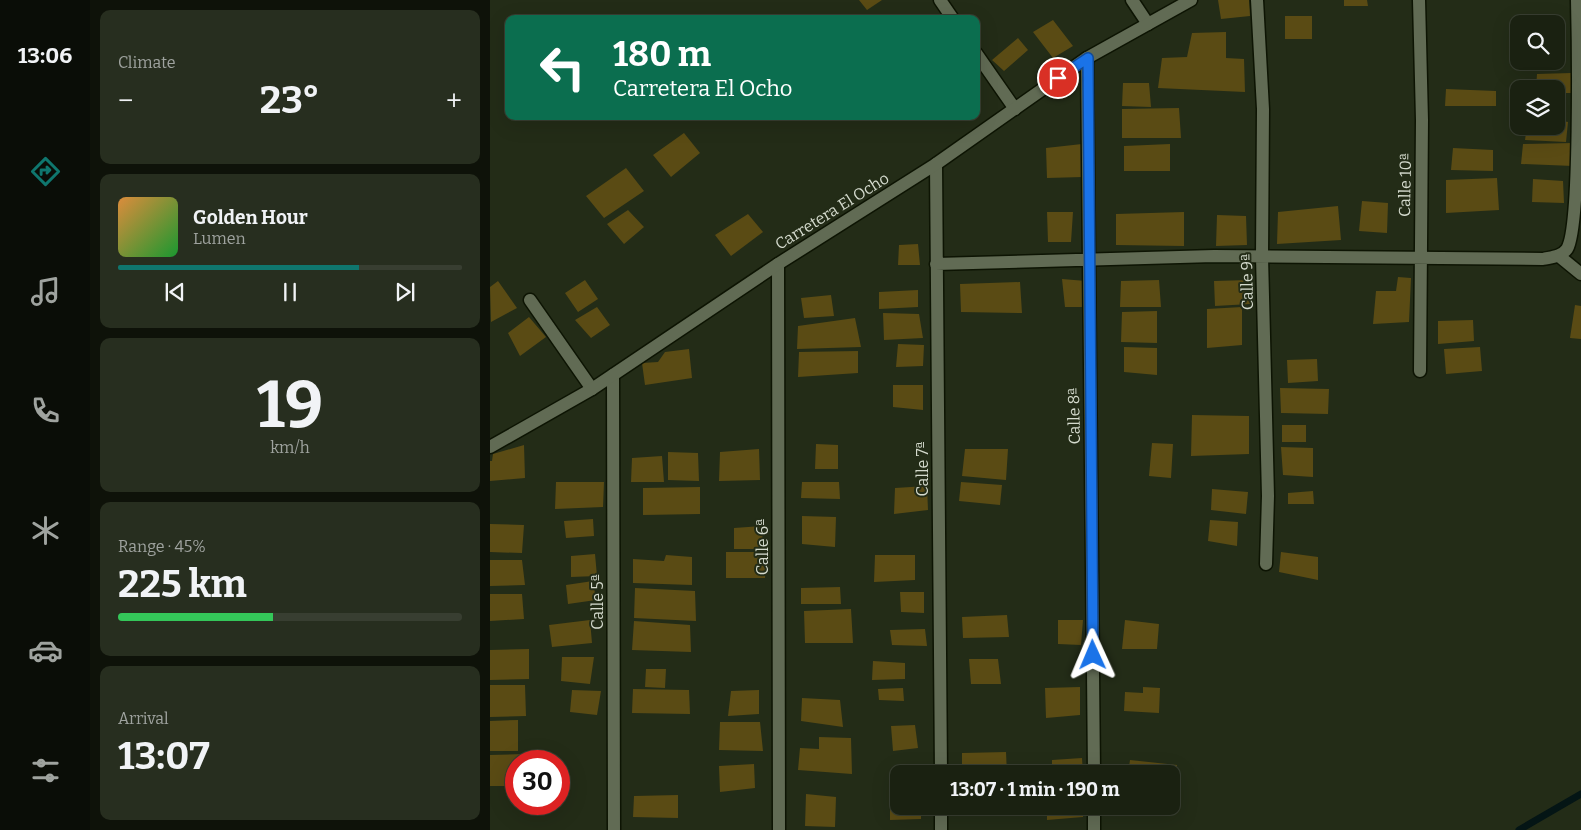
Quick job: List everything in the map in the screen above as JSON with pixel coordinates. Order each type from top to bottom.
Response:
[{"type":"street","points":[[940,0],[950,15]]},
{"type":"street","points":[[1132,0],[1148,24]]},
{"type":"street","name":"Carretera El Ocho","points":[[490,447],[592,389],[778,264],[936,164],[1088,58],[1191,0]]},
{"type":"street","name":"Calle 9ª","points":[[1257,0],[1263,109],[1262,257],[1268,496],[1266,564]]},
{"type":"street","name":"Calle 10ª","points":[[1418,0],[1422,120],[1420,371]]},
{"type":"street","points":[[936,264],[1089,259],[1262,257],[1543,259],[1559,256],[1567,249],[1573,237],[1577,218],[1580,124],[1577,0]]},
{"type":"street","name":"Calle 8ª","points":[[1088,58],[1094,765]]},
{"type":"street","points":[[980,59],[1015,109]]},
{"type":"street","name":"Calle 7ª","points":[[936,164],[940,765]]},
{"type":"street","points":[[1559,256],[1581,274]]},
{"type":"street","name":"Calle 6ª","points":[[778,264],[779,830]]},
{"type":"street","points":[[530,300],[592,389]]},
{"type":"street","name":"Calle 5ª","points":[[613,375],[614,830]]},
{"type":"street","points":[[941,815],[941,830]]},
{"type":"street","points":[[1094,815],[1094,830]]},
{"type":"building","points":[[859,0],[882,0],[867,10]]},
{"type":"building","points":[[1218,0],[1249,0],[1250,16],[1221,19]]},
{"type":"building","points":[[1344,0],[1367,0],[1368,6],[1344,6]]},
{"type":"building","points":[[1285,16],[1312,16],[1312,39],[1285,39]]},
{"type":"building","points":[[1053,20],[1073,46],[1053,58],[1033,32]]},
{"type":"building","points":[[1226,32],[1226,58],[1244,59],[1245,92],[1158,88],[1162,58],[1187,57],[1192,33]]},
{"type":"building","points":[[1018,38],[1028,50],[1004,71],[992,60]]},
{"type":"building","points":[[1571,73],[1571,93],[1565,93],[1565,80],[1537,80],[1537,74]]},
{"type":"building","points":[[1123,83],[1149,83],[1151,107],[1122,106]]},
{"type":"building","points":[[1446,89],[1496,91],[1496,106],[1445,106]]},
{"type":"building","points":[[1179,108],[1181,138],[1122,138],[1122,109]]},
{"type":"building","points":[[1565,122],[1568,122],[1566,142],[1525,140],[1526,135],[1565,135]]},
{"type":"building","points":[[684,133],[700,153],[671,177],[653,155]]},
{"type":"building","points":[[1573,143],[1573,166],[1521,164],[1523,144]]},
{"type":"building","points":[[1082,144],[1083,177],[1047,178],[1046,148]]},
{"type":"building","points":[[1170,144],[1170,171],[1124,171],[1124,146]]},
{"type":"building","points":[[1453,148],[1493,150],[1493,171],[1451,170]]},
{"type":"building","points":[[626,168],[644,191],[604,218],[586,196]]},
{"type":"building","points":[[1497,178],[1499,210],[1446,213],[1446,180]]},
{"type":"building","points":[[1533,179],[1563,181],[1564,203],[1532,202]]},
{"type":"building","points":[[1362,201],[1388,203],[1387,233],[1359,231]]},
{"type":"building","points":[[1338,206],[1341,240],[1277,244],[1278,212]]},
{"type":"building","points":[[628,210],[644,227],[624,244],[607,224]]},
{"type":"building","points":[[1047,212],[1073,212],[1071,242],[1048,242]]},
{"type":"building","points":[[1184,212],[1184,246],[1116,245],[1116,214]]},
{"type":"building","points":[[748,214],[763,232],[731,256],[715,235]]},
{"type":"building","points":[[1217,215],[1246,216],[1247,245],[1216,246]]},
{"type":"building","points":[[918,244],[920,265],[898,265],[899,245]]},
{"type":"building","points":[[1398,277],[1411,278],[1409,322],[1373,324],[1376,291],[1396,291]]},
{"type":"building","points":[[1062,279],[1086,281],[1085,307],[1065,307]]},
{"type":"building","points":[[585,280],[598,299],[578,312],[565,293]]},
{"type":"building","points":[[1159,280],[1161,307],[1120,307],[1121,281]]},
{"type":"building","points":[[1249,280],[1250,304],[1215,306],[1214,281]]},
{"type":"building","points":[[498,281],[517,308],[491,322],[490,287]]},
{"type":"building","points":[[1020,282],[1022,313],[961,312],[960,284]]},
{"type":"building","points":[[918,290],[918,307],[879,309],[879,292]]},
{"type":"building","points":[[831,295],[834,316],[804,318],[801,298]]},
{"type":"building","points":[[1575,305],[1581,306],[1581,339],[1570,338]]},
{"type":"building","points":[[597,307],[610,325],[591,338],[575,320]]},
{"type":"building","points":[[1242,307],[1242,345],[1207,348],[1207,309]]},
{"type":"building","points":[[1157,311],[1157,343],[1121,342],[1122,312]]},
{"type":"building","points":[[883,313],[919,314],[923,338],[884,340]]},
{"type":"building","points":[[529,317],[546,337],[520,356],[508,333]]},
{"type":"building","points":[[855,318],[861,347],[797,349],[798,326]]},
{"type":"building","points":[[1473,320],[1474,341],[1438,344],[1438,321]]},
{"type":"building","points":[[898,344],[924,345],[923,366],[896,367]]},
{"type":"building","points":[[1124,347],[1157,348],[1157,375],[1124,372]]},
{"type":"building","points":[[1480,347],[1482,371],[1446,374],[1444,349]]},
{"type":"building","points":[[689,349],[692,378],[645,385],[642,363],[658,362],[665,352]]},
{"type":"building","points":[[858,351],[858,373],[798,377],[799,352]]},
{"type":"building","points":[[1317,359],[1318,381],[1288,383],[1287,360]]},
{"type":"building","points":[[893,385],[923,385],[923,410],[893,407]]},
{"type":"building","points":[[1280,388],[1329,389],[1328,414],[1281,413]]},
{"type":"building","points":[[1192,415],[1249,416],[1249,454],[1191,456]]},
{"type":"building","points":[[1282,425],[1306,425],[1306,442],[1282,442]]},
{"type":"building","points":[[1152,443],[1173,444],[1171,478],[1149,476]]},
{"type":"building","points":[[816,444],[838,445],[838,469],[815,469]]},
{"type":"building","points":[[524,445],[525,478],[490,481],[490,461],[492,461],[493,454]]},
{"type":"building","points":[[1281,447],[1313,448],[1313,477],[1283,475]]},
{"type":"building","points":[[759,449],[760,480],[719,481],[720,452]]},
{"type":"building","points":[[965,449],[1008,449],[1006,480],[962,476]]},
{"type":"building","points":[[668,452],[698,453],[699,481],[668,480]]},
{"type":"building","points":[[662,456],[664,482],[631,482],[632,458]]},
{"type":"building","points":[[556,482],[604,482],[603,507],[555,509]]},
{"type":"building","points":[[802,482],[839,482],[840,499],[801,498]]},
{"type":"building","points":[[961,482],[1002,485],[1000,505],[959,501]]},
{"type":"building","points":[[927,486],[928,510],[894,514],[895,488]]},
{"type":"building","points":[[700,487],[700,514],[643,515],[643,488]]},
{"type":"building","points":[[1212,489],[1248,492],[1246,514],[1211,510]]},
{"type":"building","points":[[1313,491],[1314,504],[1288,504],[1288,493]]},
{"type":"building","points":[[802,516],[836,517],[835,547],[802,544]]},
{"type":"building","points":[[593,519],[594,536],[566,538],[564,521]]},
{"type":"building","points":[[1210,520],[1238,522],[1237,546],[1208,541]]},
{"type":"building","points":[[490,524],[524,525],[522,553],[490,552]]},
{"type":"building","points":[[762,526],[763,549],[734,549],[734,528]]},
{"type":"building","points":[[726,552],[766,552],[765,578],[726,578]]},
{"type":"building","points":[[1281,552],[1318,557],[1318,580],[1279,572]]},
{"type":"building","points":[[595,554],[597,576],[571,577],[571,556]]},
{"type":"building","points":[[666,555],[692,557],[692,585],[633,583],[633,559],[664,561]]},
{"type":"building","points":[[875,555],[915,555],[915,580],[874,582]]},
{"type":"building","points":[[490,560],[522,560],[525,585],[490,586]]},
{"type":"building","points":[[593,581],[596,600],[568,604],[566,585]]},
{"type":"building","points":[[840,587],[841,604],[801,604],[801,588]]},
{"type":"building","points":[[635,588],[695,591],[696,621],[634,618]]},
{"type":"building","points":[[900,592],[924,592],[924,613],[901,612]]},
{"type":"building","points":[[490,594],[522,594],[524,619],[490,621]]},
{"type":"building","points":[[851,609],[853,643],[805,643],[804,611]]},
{"type":"building","points":[[1007,615],[1009,637],[963,638],[962,617]]},
{"type":"building","points":[[590,620],[592,643],[552,647],[549,625]]},
{"type":"building","points":[[1058,620],[1083,620],[1081,645],[1058,644]]},
{"type":"building","points":[[1125,620],[1159,624],[1157,649],[1122,649]]},
{"type":"building","points":[[634,621],[690,625],[691,652],[632,650]]},
{"type":"building","points":[[925,629],[927,646],[892,645],[890,630]]},
{"type":"building","points":[[529,649],[529,679],[490,680],[490,650]]},
{"type":"building","points":[[562,657],[594,657],[590,684],[561,681]]},
{"type":"building","points":[[969,659],[998,659],[1001,684],[971,684]]},
{"type":"building","points":[[873,661],[905,663],[905,679],[872,680]]},
{"type":"building","points":[[646,669],[666,669],[665,688],[645,687]]},
{"type":"building","points":[[490,685],[525,685],[526,716],[490,717]]},
{"type":"building","points":[[1080,687],[1080,715],[1046,718],[1045,688]]},
{"type":"building","points":[[1143,687],[1160,688],[1159,713],[1124,711],[1125,692],[1143,693]]},
{"type":"building","points":[[903,688],[904,701],[879,700],[878,689]]},
{"type":"building","points":[[633,689],[689,690],[690,714],[632,713]]},
{"type":"building","points":[[572,690],[601,691],[597,715],[570,712]]},
{"type":"building","points":[[759,690],[759,714],[728,716],[731,691]]},
{"type":"building","points":[[802,698],[840,700],[843,727],[801,721]]},
{"type":"building","points":[[518,720],[518,750],[490,751],[490,721]]},
{"type":"building","points":[[720,722],[760,722],[763,751],[719,750]]},
{"type":"building","points":[[915,725],[918,748],[893,751],[891,726]]},
{"type":"building","points":[[819,737],[851,738],[852,774],[798,770],[800,748],[819,749]]},
{"type":"building","points":[[1006,752],[1007,765],[962,765],[962,753]]},
{"type":"building","points":[[490,755],[505,755],[505,786],[490,786]]},
{"type":"building","points":[[1082,758],[1082,765],[1052,765],[1052,760]]},
{"type":"building","points":[[1130,760],[1177,765],[1129,765]]},
{"type":"building","points":[[754,764],[755,788],[720,792],[719,766]]},
{"type":"building","points":[[806,794],[836,797],[835,827],[805,826]]},
{"type":"building","points":[[678,795],[678,818],[633,817],[634,796]]},
{"type":"building","points":[[890,815],[921,815],[921,819],[890,820]]},
{"type":"building","points":[[1047,815],[1083,815],[1083,817],[1047,820]]},
{"type":"waterway","points":[[1519,830],[1581,794]]},
{"type":"route","points":[[1058,78],[1088,58],[1093,655]]}]
